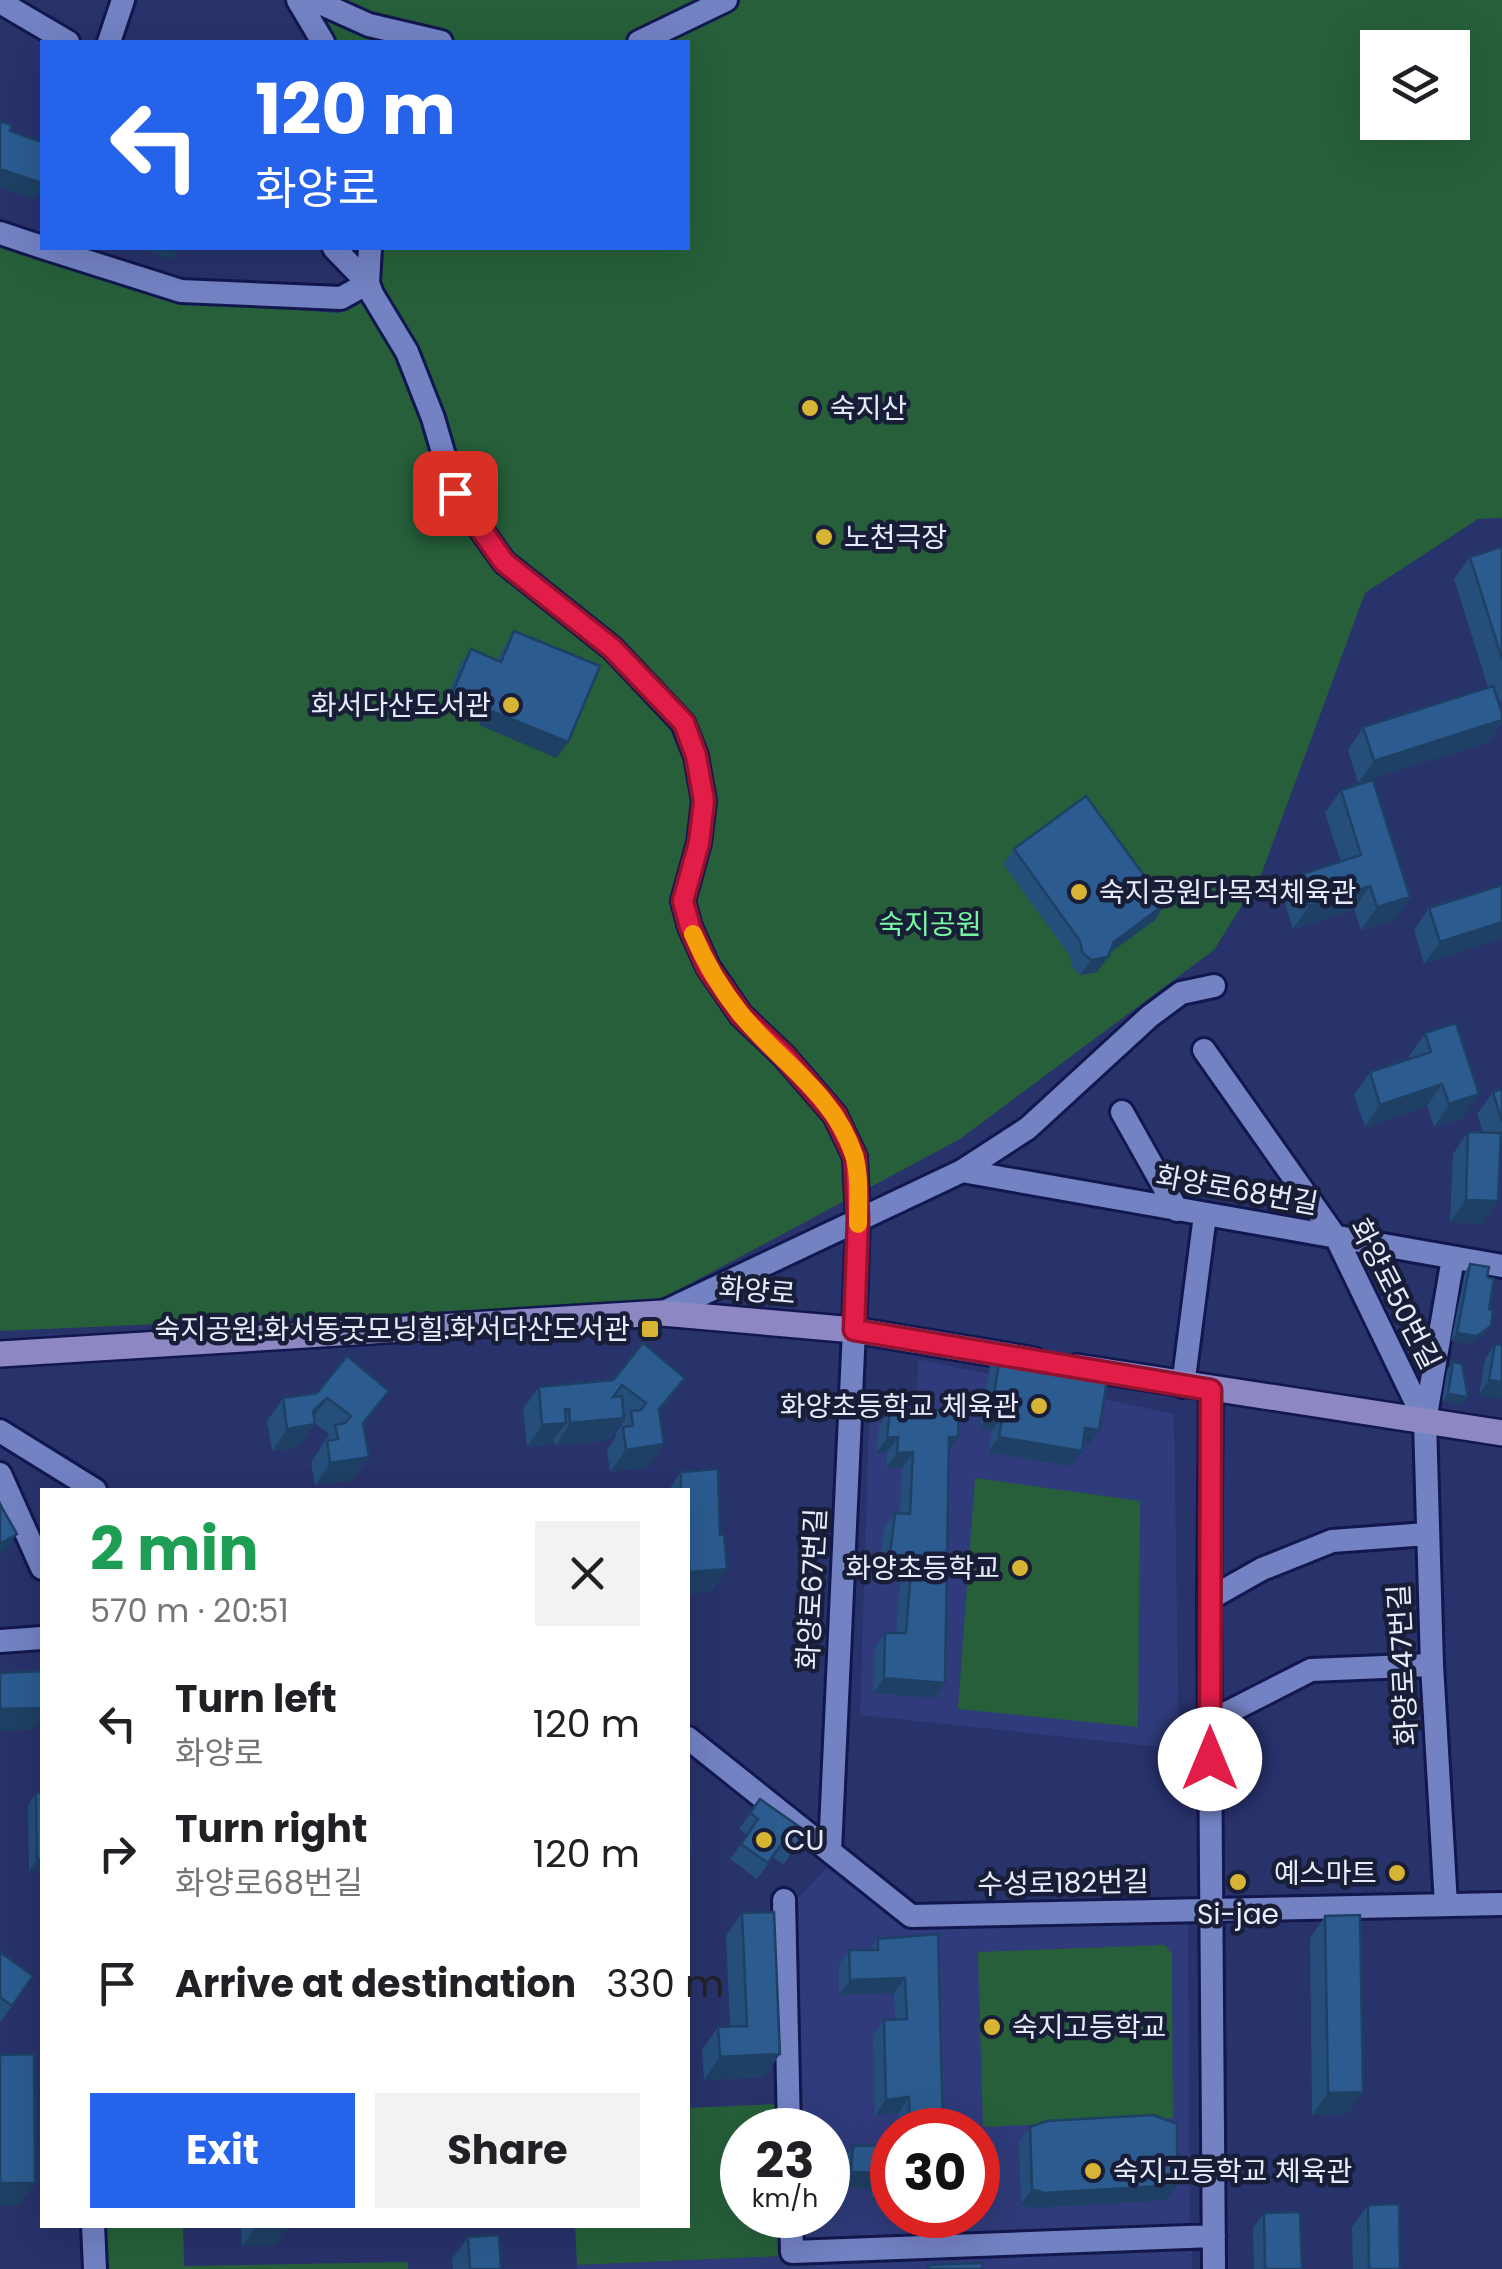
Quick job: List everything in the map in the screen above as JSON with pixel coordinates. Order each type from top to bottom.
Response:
[{"type":"street","points":[[110,40],[122,0]]},
{"type":"street","points":[[298,0],[322,40]]},
{"type":"street","points":[[312,0],[370,25],[433,40]]},
{"type":"street","points":[[643,40],[726,0]]},
{"type":"street","points":[[0,2],[65,40]]},
{"type":"street","points":[[0,233],[40,240]]},
{"type":"street","points":[[68,250],[180,291],[341,298],[368,283]]},
{"type":"street","points":[[336,250],[368,283],[406,352],[433,418],[455,493],[504,562],[612,648],[684,723],[696,756],[704,801],[699,843],[683,901],[690,927],[708,968],[741,1015],[784,1056],[835,1115],[855,1157],[858,1219],[854,1330]]},
{"type":"street","points":[[368,283],[370,250]]},
{"type":"street","points":[[662,1312],[962,1171],[1028,1128],[1150,1016],[1181,993],[1214,986]]},
{"type":"street","name":"화양로50번길","points":[[1204,1050],[1337,1239],[1425,1421]]},
{"type":"street","points":[[1122,1112],[1177,1210]]},
{"type":"street","name":"화양로68번길","points":[[962,1171],[1502,1266]]},
{"type":"street","points":[[1183,1386],[1206,1214]]},
{"type":"street","points":[[1425,1421],[1453,1258]]},
{"type":"street","name":"화양로","points":[[0,1354],[662,1312],[854,1330],[1183,1386],[1502,1433]]},
{"type":"street","name":"화양로67번길","points":[[830,1852],[854,1330]]},
{"type":"street","points":[[1211,1390],[1208,1599],[1214,2269]]},
{"type":"street","name":"화양로47번길","points":[[1425,1421],[1432,1664],[1446,1905]]},
{"type":"street","points":[[0,1431],[93,1488]]},
{"type":"street","points":[[0,1474],[40,1564]]},
{"type":"street","points":[[1208,1599],[1262,1569],[1332,1541],[1428,1534]]},
{"type":"street","points":[[0,1641],[40,1638]]},
{"type":"street","points":[[1210,1722],[1311,1670],[1432,1664]]},
{"type":"street","name":"수성로182번길","points":[[690,1740],[911,1916],[1502,1904]]},
{"type":"street","points":[[784,1900],[789,2108]]},
{"type":"street","points":[[93,2228],[94,2269]]},
{"type":"street","points":[[792,2238],[792,2252],[1214,2236]]},
{"type":"shaded area","name":"화양초등학교","points":[[918,1359],[1174,1414],[1179,1749],[860,1715],[869,1418],[916,1420]]},
{"type":"shaded area","name":"숙지고등학교","points":[[831,1863],[907,1924],[1188,1922],[1190,2228],[1000,2236],[1000,2108],[870,2108],[870,2238],[946,2238],[800,2244],[800,2238],[850,2238],[850,2108],[797,2108],[793,1903]]},
{"type":"shaded area","points":[[1192,2248],[1192,2269],[577,2269],[577,2265],[784,2256]]},
{"type":"green space","name":"숙지공원","points":[[312,0],[1502,0],[1502,518],[1478,519],[1365,593],[1261,875],[1214,950],[960,1139],[656,1302],[0,1331],[0,243],[180,301],[338,313],[364,301],[381,280],[383,250],[690,250],[690,40],[335,40]]},
{"type":"green space","points":[[975,1478],[1140,1501],[1138,1727],[958,1709]]},
{"type":"green space","points":[[1165,1945],[1172,1954],[1173,2118],[1000,2126],[1000,2108],[982,2108],[978,1952]]},
{"type":"green space","points":[[778,2104],[778,2108],[720,2108],[720,2238],[783,2238],[784,2256],[577,2265],[575,2228],[690,2228],[690,2108]]},
{"type":"green space","points":[[103,2228],[183,2228],[184,2266],[408,2262],[408,2269],[104,2269]]},
{"type":"building","points":[[0,121],[12,125],[10,131],[40,141],[40,182],[0,169]]},
{"type":"building","points":[[1502,547],[1502,659],[1470,557]]},
{"type":"building","name":"화서다산도서관","points":[[514,631],[600,666],[568,742],[489,710],[493,701],[473,692],[470,701],[452,694],[471,649],[501,662]]},
{"type":"building","points":[[1493,686],[1502,720],[1374,761],[1363,727]]},
{"type":"building","points":[[1373,780],[1410,897],[1377,907],[1370,886],[1309,906],[1299,875],[1361,855],[1341,790]]},
{"type":"building","name":"숙지공원다목적체육관","points":[[1086,796],[1165,904],[1114,942],[1108,957],[1091,960],[1014,849]]},
{"type":"building","points":[[1502,885],[1502,922],[1440,942],[1429,908]]},
{"type":"building","points":[[1456,1023],[1479,1094],[1449,1104],[1442,1084],[1380,1105],[1370,1072],[1431,1052],[1425,1033]]},
{"type":"building","points":[[1502,1089],[1502,1122],[1493,1092]]},
{"type":"building","points":[[1468,1132],[1501,1133],[1498,1201],[1466,1200]]},
{"type":"building","points":[[1470,1264],[1489,1267],[1487,1277],[1494,1279],[1489,1309],[1493,1310],[1491,1326],[1477,1336],[1457,1333]]},
{"type":"building","points":[[643,1343],[685,1378],[659,1409],[664,1444],[626,1450],[623,1427],[633,1426],[631,1411],[641,1410],[646,1403],[622,1385],[613,1397],[622,1396],[624,1418],[570,1423],[569,1409],[565,1409],[566,1423],[542,1425],[539,1387],[613,1380]]},
{"type":"building","points":[[1495,1344],[1502,1345],[1502,1382],[1489,1380]]},
{"type":"building","name":"화양초등학교 체육관","points":[[1001,1351],[1109,1369],[1099,1430],[1085,1428],[1082,1451],[999,1437],[1003,1414],[991,1412]]},
{"type":"building","points":[[347,1356],[389,1391],[363,1423],[369,1457],[330,1463],[327,1441],[338,1439],[335,1425],[345,1423],[351,1416],[327,1398],[313,1411],[315,1424],[287,1429],[283,1398],[317,1393]]},
{"type":"building","points":[[1453,1362],[1462,1364],[1468,1397],[1448,1394]]},
{"type":"building","name":"화양초등학교","points":[[890,1410],[959,1410],[958,1437],[949,1437],[945,1683],[884,1678],[885,1633],[906,1633],[912,1558],[890,1554],[895,1513],[910,1514],[913,1452],[897,1453],[898,1437],[887,1438]]},
{"type":"building","points":[[718,1469],[720,1535],[724,1534],[727,1569],[690,1572],[690,1488],[681,1488],[681,1472]]},
{"type":"building","points":[[0,1504],[17,1534],[0,1544]]},
{"type":"building","points":[[40,1671],[40,1708],[0,1709],[0,1673]]},
{"type":"building","points":[[36,1793],[40,1793],[40,1859],[37,1860]]},
{"type":"building","points":[[760,1799],[807,1832],[794,1850],[783,1842],[768,1863],[741,1844],[758,1819],[750,1813]]},
{"type":"building","points":[[774,1912],[780,2054],[720,2057],[718,2027],[747,2026],[742,1913]]},
{"type":"building","points":[[1360,1915],[1363,2092],[1328,2093],[1325,1916]]},
{"type":"building","name":"숙지고등학교","points":[[938,1934],[942,2108],[909,2108],[909,2097],[886,2100],[884,2020],[907,2019],[905,1978],[850,1980],[849,1950],[878,1950],[878,1939]]},
{"type":"building","points":[[0,1952],[33,1976],[12,2006],[0,1997]]},
{"type":"building","points":[[34,2054],[35,2183],[0,2183],[0,2055]]},
{"type":"building","name":"숙지고등학교 체육관","points":[[1153,2115],[1177,2124],[1177,2185],[1044,2193],[1032,2189],[1030,2127],[1047,2121]]},
{"type":"building","points":[[853,2146],[870,2146],[870,2173],[851,2172]]},
{"type":"building","points":[[1399,2204],[1400,2269],[1369,2269],[1368,2205]]},
{"type":"building","points":[[1300,2212],[1302,2269],[1265,2269],[1264,2213]]},
{"type":"building","points":[[499,2235],[501,2269],[470,2269],[468,2237]]},
{"type":"building","points":[[982,2263],[982,2269],[928,2269],[928,2265]]},
{"type":"slow traffic","points":[[693,934],[708,968],[741,1015],[784,1056],[835,1115],[855,1157],[858,1224]]},
{"type":"place","name":"숙지산","points":[[810,408]]},
{"type":"place","name":"노천극장","points":[[824,537]]},
{"type":"place","name":"화서다산도서관","points":[[511,705]]},
{"type":"place","name":"숙지공원다목적체육관","points":[[1079,892]]},
{"type":"place","name":"숙지공원.화서동굿모닝힐.화서다산도서관","points":[[650,1329]]},
{"type":"place","name":"화양초등학교 체육관","points":[[1039,1406]]},
{"type":"place","name":"화양초등학교","points":[[1020,1568]]},
{"type":"place","name":"CU","points":[[764,1840]]},
{"type":"place","name":"예스마트","points":[[1397,1873]]},
{"type":"place","name":"Si-jae","points":[[1238,1882]]},
{"type":"place","name":"숙지고등학교","points":[[992,2027]]},
{"type":"place","name":"숙지고등학교 체육관","points":[[1093,2171]]},
{"type":"route","points":[[455,493],[504,562],[612,648],[684,723],[696,756],[704,801],[699,843],[683,901],[690,927],[708,968],[741,1015],[784,1056],[835,1115],[855,1157],[858,1219],[854,1330],[1211,1390],[1210,1759]]}]
